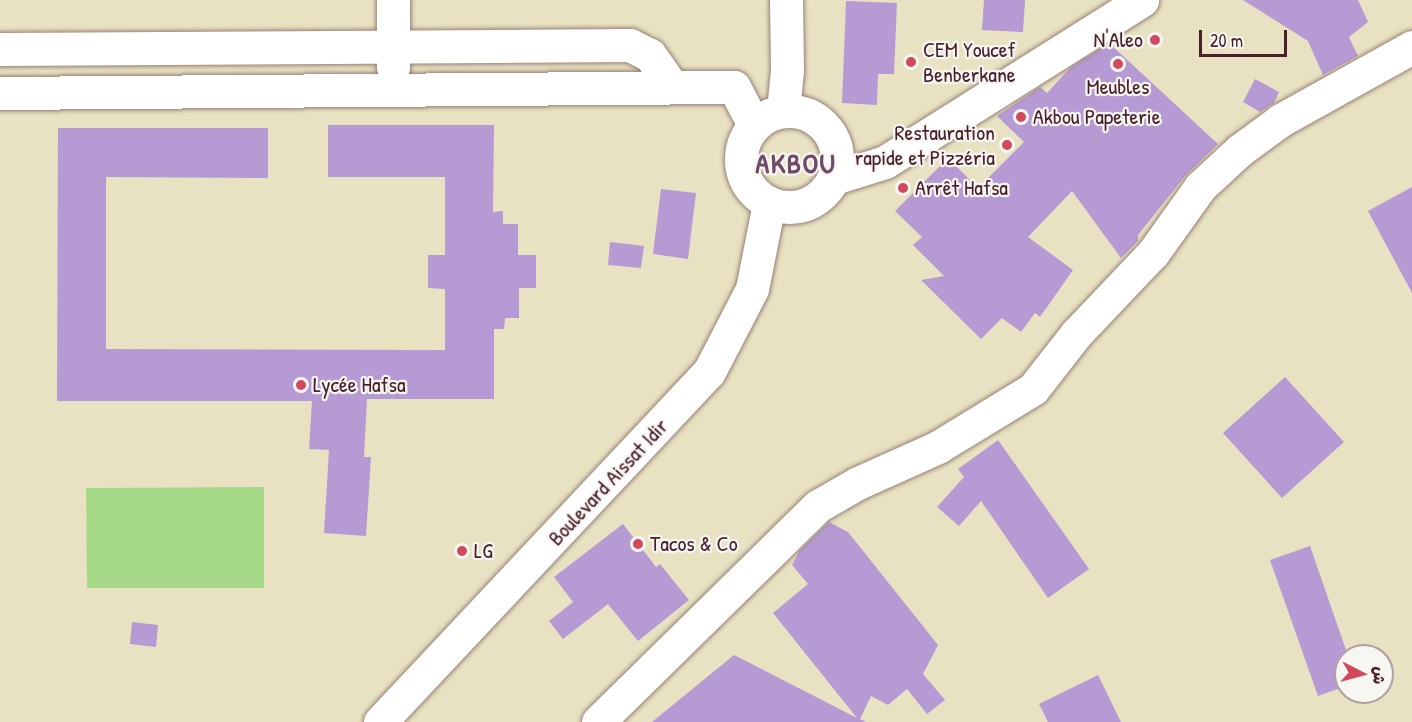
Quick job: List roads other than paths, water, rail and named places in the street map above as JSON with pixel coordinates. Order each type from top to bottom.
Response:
[{"type":"street","points":[[393,0],[393,90]]},
{"type":"street","points":[[786,0],[788,70],[769,118],[742,152],[742,171],[749,186],[769,203],[792,207],[815,200],[834,178],[885,162],[1142,0]]},
{"type":"street","points":[[0,49],[630,45],[650,55],[672,87]]},
{"type":"street","points":[[598,722],[818,506],[858,483],[938,447],[1033,388],[1076,334],[1153,253],[1200,187],[1240,150],[1281,120],[1412,47]]},
{"type":"street","points":[[0,93],[734,87],[769,118],[813,116],[832,135],[837,151],[834,178]]},
{"type":"street","name":"Boulevard Aissat Idir","points":[[380,722],[709,372],[752,289],[769,203]]},
{"type":"place","name":"N'Aleo","points":[[1155,40]]},
{"type":"place","name":"CEM Youcef Benberkane","points":[[911,62]]},
{"type":"place","name":"Meubles","points":[[1118,64]]},
{"type":"place","name":"Akbou Papeterie","points":[[1021,117]]},
{"type":"place","name":"Restauration rapide et Pizzéria","points":[[1007,145]]},
{"type":"place","name":"Arrêt Hafsa","points":[[903,188]]},
{"type":"place","name":"Lycée Hafsa","points":[[301,385]]},
{"type":"place","name":"Tacos & Co","points":[[638,544]]},
{"type":"place","name":"LG","points":[[462,551]]},
{"type":"district","name":"AKBOU","points":[[796,163]]}]
